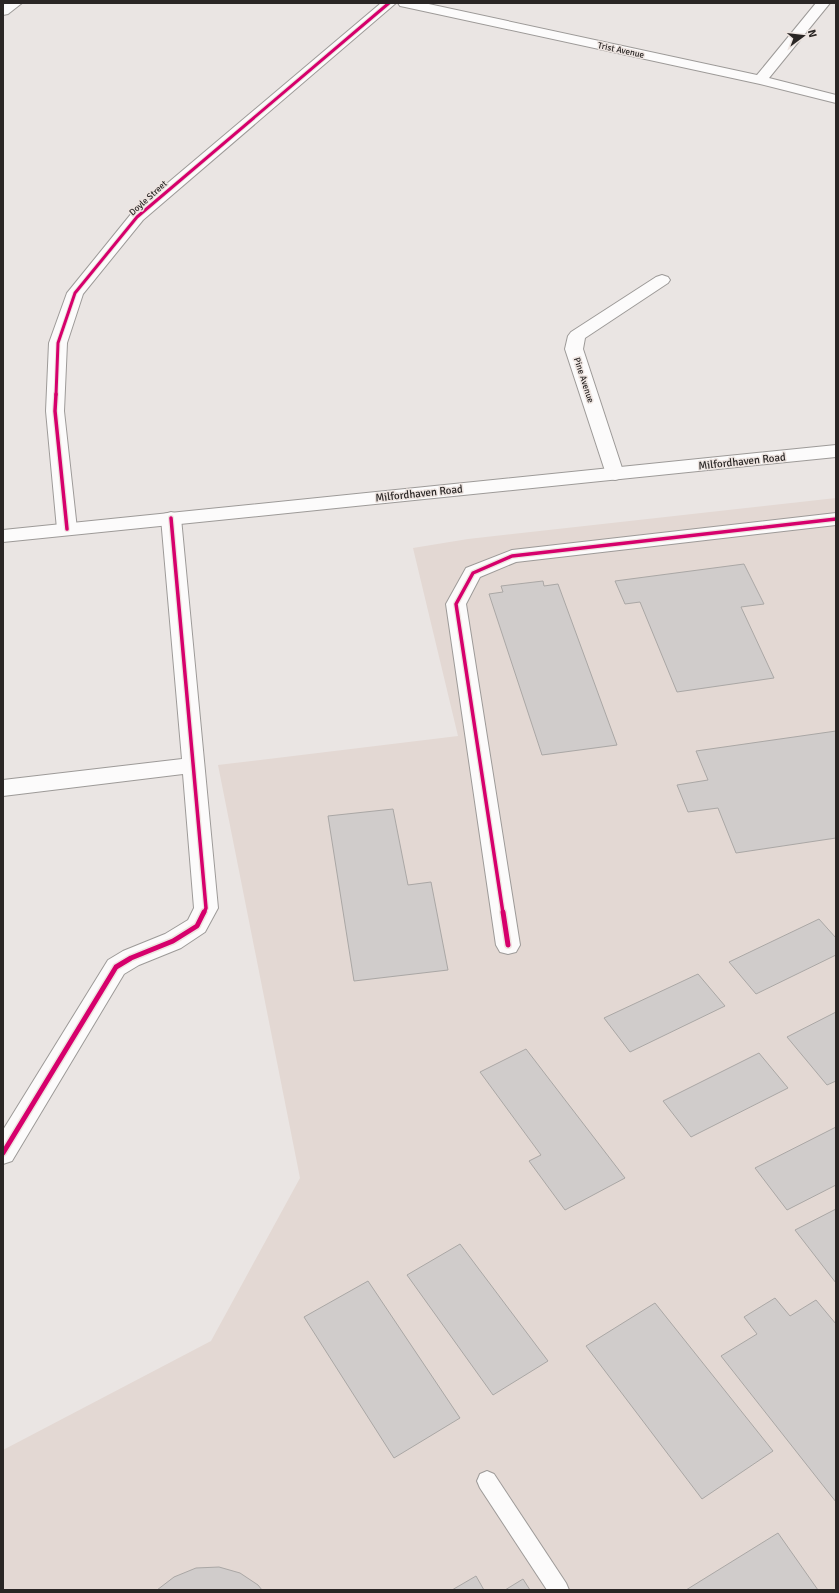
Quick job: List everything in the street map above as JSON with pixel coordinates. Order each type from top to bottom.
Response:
[{"type":"street","points":[[3,11],[15,3]]},
{"type":"street","name":"Doyle Street","points":[[68,529],[55,411],[58,343],[75,292],[137,217],[389,3]]},
{"type":"street","name":"Trist Avenue","points":[[405,3],[760,80],[836,98]]},
{"type":"street","points":[[760,80],[823,3]]},
{"type":"street","name":"Pine Avenue","points":[[615,474],[574,349],[577,336],[662,280]]},
{"type":"street","name":"Milfordhaven Road","points":[[3,536],[836,451]]},
{"type":"street","points":[[3,1153],[116,967],[131,958],[173,940],[196,926],[206,908],[171,518]]},
{"type":"street","points":[[508,945],[456,604],[473,573],[512,556],[836,519]]},
{"type":"street","points":[[3,788],[193,765]]},
{"type":"lane","points":[[487,1480],[559,1590]]},
{"type":"shaded area","points":[[836,498],[836,1590],[3,1590],[3,1450],[211,1341],[300,1178],[218,765],[458,736],[413,548],[468,539]]},
{"type":"building","points":[[744,564],[764,604],[741,607],[774,678],[677,692],[640,602],[625,604],[615,581]]},
{"type":"building","points":[[543,581],[544,586],[558,584],[617,745],[542,755],[489,594],[503,592],[501,586]]},
{"type":"building","points":[[836,731],[836,838],[736,853],[718,808],[688,812],[677,785],[708,780],[696,751]]},
{"type":"building","points":[[393,809],[408,885],[431,882],[448,970],[354,981],[328,816]]},
{"type":"building","points":[[819,919],[836,938],[836,955],[756,994],[729,962]]},
{"type":"building","points":[[698,974],[725,1006],[630,1052],[604,1018]]},
{"type":"building","points":[[836,1012],[836,1081],[827,1085],[787,1037]]},
{"type":"building","points":[[526,1049],[625,1178],[565,1210],[529,1161],[541,1155],[480,1072]]},
{"type":"building","points":[[759,1053],[788,1088],[691,1137],[663,1101]]},
{"type":"building","points":[[836,1127],[836,1185],[787,1210],[755,1168]]},
{"type":"building","points":[[836,1209],[836,1283],[795,1230]]},
{"type":"building","points":[[460,1244],[548,1361],[493,1395],[407,1275]]},
{"type":"building","points":[[368,1281],[460,1418],[394,1458],[304,1317]]},
{"type":"building","points":[[775,1298],[790,1316],[816,1300],[836,1324],[836,1502],[721,1356],[757,1334],[744,1317]]},
{"type":"building","points":[[655,1303],[773,1451],[702,1499],[586,1346]]},
{"type":"building","points":[[778,1533],[818,1590],[686,1590]]},
{"type":"building","points":[[219,1567],[240,1573],[258,1585],[262,1590],[157,1590],[174,1577],[196,1568]]},
{"type":"building","points":[[476,1576],[484,1590],[452,1590]]},
{"type":"building","points":[[523,1579],[530,1590],[505,1590]]},
{"type":"cycle path","points":[[67,529],[55,411],[58,343],[75,293],[137,217],[389,3]]},
{"type":"cycle path","points":[[3,1153],[116,967],[131,958],[173,941],[197,926],[206,908],[171,518]]},
{"type":"cycle path","points":[[508,945],[456,604],[473,573],[512,556],[836,519]]}]
